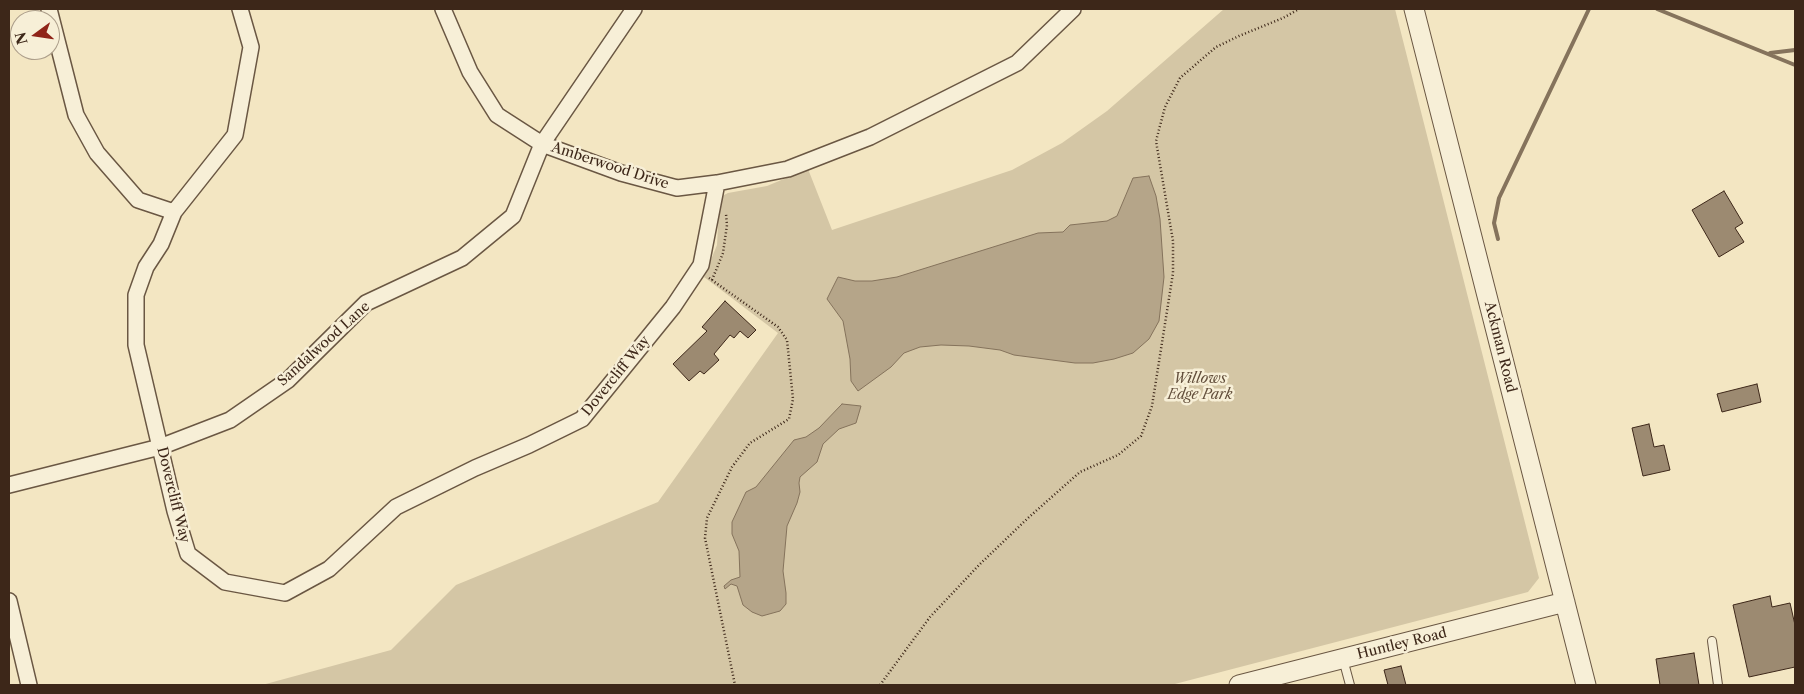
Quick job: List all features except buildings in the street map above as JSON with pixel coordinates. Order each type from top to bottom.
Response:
[{"type":"street","points":[[49,9],[76,115],[97,153],[138,200],[174,212]]},
{"type":"street","name":"Dovercliff Way","points":[[240,9],[251,47],[235,135],[174,212],[161,244],[146,267],[136,295],[136,345],[175,511],[188,554],[225,582],[284,593],[329,569],[396,507],[582,418],[673,306],[701,265],[717,182]]},
{"type":"street","name":"Amberwood Drive","points":[[443,9],[470,72],[497,115],[542,144],[621,173],[676,188],[788,169],[870,137],[1017,63],[1073,9]]},
{"type":"street","name":"Sandalwood Lane","points":[[9,485],[160,447],[230,420],[288,380],[366,303],[462,258],[512,216],[542,144],[634,9]]},
{"type":"street","name":"Ackman Road","points":[[1414,9],[1586,685]]},
{"type":"street","points":[[9,601],[29,685]]},
{"type":"street","name":"Huntley Road","points":[[1239,685],[1564,602]]},
{"type":"lane","points":[[1712,640],[1718,685]]},
{"type":"lane","points":[[1343,659],[1350,685]]},
{"type":"path","points":[[880,685],[930,617],[979,565],[1028,518],[1080,472],[1118,455],[1141,436],[1152,406],[1173,273],[1173,241],[1156,141],[1166,107],[1180,78],[1216,47],[1283,18],[1299,9]]},
{"type":"path","points":[[698,270],[778,327],[787,340],[793,399],[789,419],[750,443],[732,467],[707,518],[705,538],[735,685]]},
{"type":"green space","name":"Willows Edge Park","points":[[1224,9],[1395,9],[1539,578],[1528,592],[1171,685],[262,685],[391,650],[456,585],[658,502],[778,333],[704,277],[717,245],[719,206],[722,196],[728,193],[767,186],[808,169],[832,230],[1012,170],[1062,143],[1107,111]]},
{"type":"shaded area","points":[[1149,176],[1156,196],[1160,219],[1164,277],[1159,321],[1149,339],[1133,353],[1093,363],[1075,363],[1014,355],[1000,350],[969,346],[941,345],[920,347],[904,353],[891,367],[858,391],[851,381],[850,359],[843,321],[827,299],[838,277],[855,281],[872,281],[897,277],[1038,233],[1063,232],[1070,225],[1107,221],[1117,216],[1133,178]]},
{"type":"shaded area","points":[[842,404],[861,406],[856,423],[839,429],[823,444],[817,462],[800,477],[800,492],[787,526],[783,571],[786,604],[780,611],[762,616],[752,612],[743,605],[737,586],[731,584],[725,589],[724,586],[731,580],[740,577],[739,551],[732,534],[732,522],[746,492],[756,487],[794,440],[806,437],[819,428]]},
{"type":"waterway","points":[[1498,239],[1494,223],[1499,198],[1589,9]]},
{"type":"waterway","points":[[1657,9],[1795,65]]},
{"type":"waterway","points":[[1770,53],[1795,50]]}]
